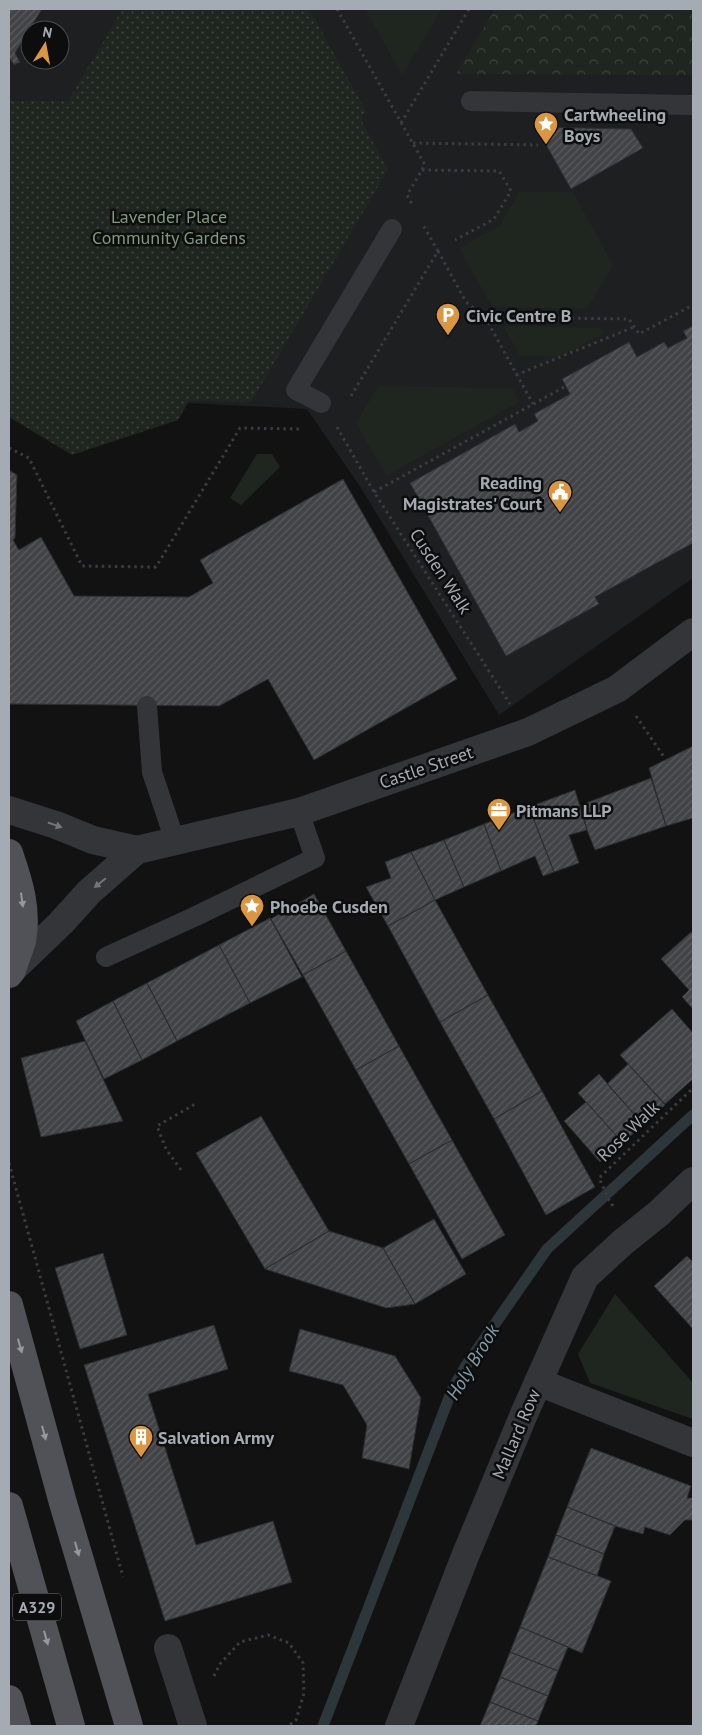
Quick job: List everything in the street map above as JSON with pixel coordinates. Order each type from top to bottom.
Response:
[{"type":"main road","points":[[9,853],[20,886],[24,911],[22,940],[10,972]]},
{"type":"main road","points":[[9,1305],[63,1503],[128,1726]]},
{"type":"main road","name":"A329","points":[[9,1506],[71,1726]]},
{"type":"main road","points":[[9,1699],[17,1726]]},
{"type":"street","name":"Castle Street","points":[[10,972],[61,923],[88,892],[137,850],[299,812],[528,732],[617,689],[693,632]]},
{"type":"street","name":"Castle Street","points":[[9,810],[94,840],[137,850]]},
{"type":"street","name":"Mallard Row","points":[[399,1726],[466,1554],[538,1382],[586,1277],[623,1242],[658,1214],[693,1182]]},
{"type":"street","points":[[538,1382],[693,1443]]},
{"type":"street","points":[[168,1648],[193,1726]]},
{"type":"lane","points":[[471,100],[693,105]]},
{"type":"lane","points":[[321,403],[296,390],[392,229]]},
{"type":"lane","points":[[147,706],[152,772],[175,840]]},
{"type":"lane","points":[[106,957],[194,917],[315,858],[299,812]]},
{"type":"path","points":[[401,123],[469,9]]},
{"type":"path","points":[[412,143],[538,145]]},
{"type":"path","points":[[422,170],[499,171],[511,191],[494,219],[455,240]]},
{"type":"path","points":[[438,251],[466,302],[485,317],[533,404]]},
{"type":"path","points":[[485,317],[629,319],[639,334],[693,305]]},
{"type":"path","points":[[516,375],[634,328]]},
{"type":"path","points":[[374,492],[566,386]]},
{"type":"path","name":"Cusden Walk","points":[[332,429],[335,423],[374,492],[528,732]]},
{"type":"path","points":[[9,448],[28,458],[82,566],[156,567],[240,428],[304,429]]},
{"type":"path","points":[[617,689],[664,757]]},
{"type":"path","name":"Rose Walk","points":[[608,1200],[600,1178],[693,1088]]},
{"type":"path","points":[[181,1170],[166,1149],[157,1126],[196,1102]]},
{"type":"path","points":[[9,1162],[125,1585]]},
{"type":"path","points":[[220,1664],[240,1642],[268,1634],[289,1643],[303,1663],[304,1693],[296,1720],[288,1726]]},
{"type":"shaded area","points":[[9,9],[693,9],[693,578],[499,715],[361,488],[307,409],[9,394]]},
{"type":"green space","name":"Lavender Place Community Gardens","points":[[190,9],[309,9],[366,111],[361,120],[388,170],[251,402],[189,401],[178,420],[72,455],[9,417],[9,101],[68,101],[122,10],[188,11]]},
{"type":"green space","points":[[365,9],[442,9],[402,75]]},
{"type":"green space","points":[[495,9],[693,9],[693,75],[456,74]]},
{"type":"green space","points":[[519,192],[573,192],[613,265],[587,309],[492,307],[459,248],[499,226]]},
{"type":"green space","points":[[503,326],[601,328],[604,333],[560,357],[520,356]]},
{"type":"green space","points":[[378,386],[512,388],[519,402],[386,476],[356,423]]},
{"type":"green space","points":[[257,454],[272,454],[280,467],[241,505],[230,498]]},
{"type":"green space","points":[[615,1294],[693,1383],[693,1419],[590,1383],[578,1354]]},
{"type":"building","points":[[9,9],[42,9],[35,20],[20,20],[20,45],[15,53],[20,62],[14,65],[9,57]]},
{"type":"building","points":[[536,127],[631,129],[643,148],[571,189]]},
{"type":"building","name":"Reading Magistrates' Court","points":[[693,326],[693,543],[595,597],[599,604],[506,656],[410,483],[515,424],[519,432],[538,421],[534,414],[570,394],[562,379],[629,342],[637,357],[664,342],[668,348],[687,338],[683,331]]},
{"type":"building","points":[[9,470],[17,475],[15,538],[13,540],[19,550],[41,537],[74,596],[189,597],[213,583],[200,560],[343,479],[457,679],[314,760],[268,679],[219,706],[10,704]]},
{"type":"building","points":[[693,746],[693,818],[666,826],[649,768]]},
{"type":"building","points":[[651,778],[666,826],[595,850],[587,830],[581,805]]},
{"type":"building","points":[[575,790],[587,830],[569,835],[579,863],[554,872],[529,807]]},
{"type":"building","points":[[529,807],[554,872],[543,876],[535,856],[501,871],[484,824]]},
{"type":"building","points":[[484,824],[501,871],[464,887],[444,840]]},
{"type":"building","points":[[444,840],[464,887],[435,900],[411,852]]},
{"type":"building","points":[[411,852],[435,900],[388,926],[366,887],[391,878],[385,862]]},
{"type":"building","points":[[314,894],[346,951],[303,975],[271,919]]},
{"type":"building","points":[[435,900],[488,995],[440,1022],[388,926]]},
{"type":"building","points":[[270,918],[302,977],[250,1003],[219,945]]},
{"type":"building","points":[[691,932],[693,935],[693,1009],[682,997],[689,990],[661,959]]},
{"type":"building","points":[[219,945],[250,1003],[177,1041],[147,983]]},
{"type":"building","points":[[346,951],[399,1046],[356,1070],[303,975]]},
{"type":"building","points":[[147,983],[177,1041],[142,1060],[113,1001]]},
{"type":"building","points":[[488,995],[542,1091],[494,1119],[440,1022]]},
{"type":"building","points":[[113,1001],[142,1060],[104,1079],[76,1021]]},
{"type":"building","points":[[672,1009],[693,1033],[693,1079],[665,1104],[620,1055]]},
{"type":"building","points":[[85,1041],[123,1121],[41,1137],[21,1058]]},
{"type":"building","points":[[399,1046],[452,1140],[409,1164],[356,1070]]},
{"type":"building","points":[[628,1064],[665,1105],[643,1124],[607,1084]]},
{"type":"building","points":[[599,1074],[643,1124],[623,1143],[578,1093]]},
{"type":"building","points":[[542,1091],[595,1187],[546,1215],[494,1119]]},
{"type":"building","points":[[586,1102],[623,1143],[600,1162],[564,1121]]},
{"type":"building","points":[[261,1116],[329,1231],[265,1269],[196,1153]]},
{"type":"building","points":[[452,1140],[505,1235],[462,1259],[409,1164]]},
{"type":"building","points":[[434,1219],[466,1274],[415,1304],[383,1248]]},
{"type":"building","points":[[329,1231],[383,1248],[415,1304],[386,1308],[265,1269]]},
{"type":"building","points":[[103,1253],[127,1335],[80,1349],[55,1268]]},
{"type":"building","points":[[687,1256],[693,1260],[693,1329],[654,1286]]},
{"type":"building","name":"Salvation Army","points":[[214,1325],[228,1369],[148,1394],[196,1545],[273,1521],[292,1582],[165,1621],[84,1365]]},
{"type":"building","points":[[300,1329],[395,1356],[421,1398],[409,1469],[362,1458],[367,1425],[343,1385],[289,1371]]},
{"type":"building","points":[[591,1448],[691,1486],[687,1498],[693,1498],[693,1520],[685,1520],[670,1535],[645,1527],[643,1534],[615,1526],[567,1507]]},
{"type":"building","points":[[567,1507],[615,1526],[604,1554],[556,1535]]},
{"type":"building","points":[[556,1535],[604,1554],[597,1576],[548,1557]]},
{"type":"building","points":[[548,1557],[611,1581],[582,1653],[520,1627]]},
{"type":"building","points":[[520,1627],[568,1647],[558,1671],[510,1652]]},
{"type":"building","points":[[510,1652],[558,1671],[548,1696],[500,1677]]},
{"type":"building","points":[[500,1677],[548,1696],[538,1721],[490,1702]]},
{"type":"building","points":[[490,1702],[538,1721],[536,1726],[480,1726]]},
{"type":"waterway","name":"Holy Brook","points":[[323,1726],[452,1390],[465,1367],[547,1249],[693,1115]]},
{"type":"place","name":"Cartwheeling Boys","points":[[546,145]]},
{"type":"place","name":"Civic Centre B","points":[[448,336]]},
{"type":"place","name":"Reading Magistrates' Court","points":[[560,513]]},
{"type":"place","name":"Pitmans LLP","points":[[499,831]]},
{"type":"place","name":"Phoebe Cusden","points":[[252,927]]},
{"type":"place","name":"Salvation Army","points":[[141,1458]]}]
